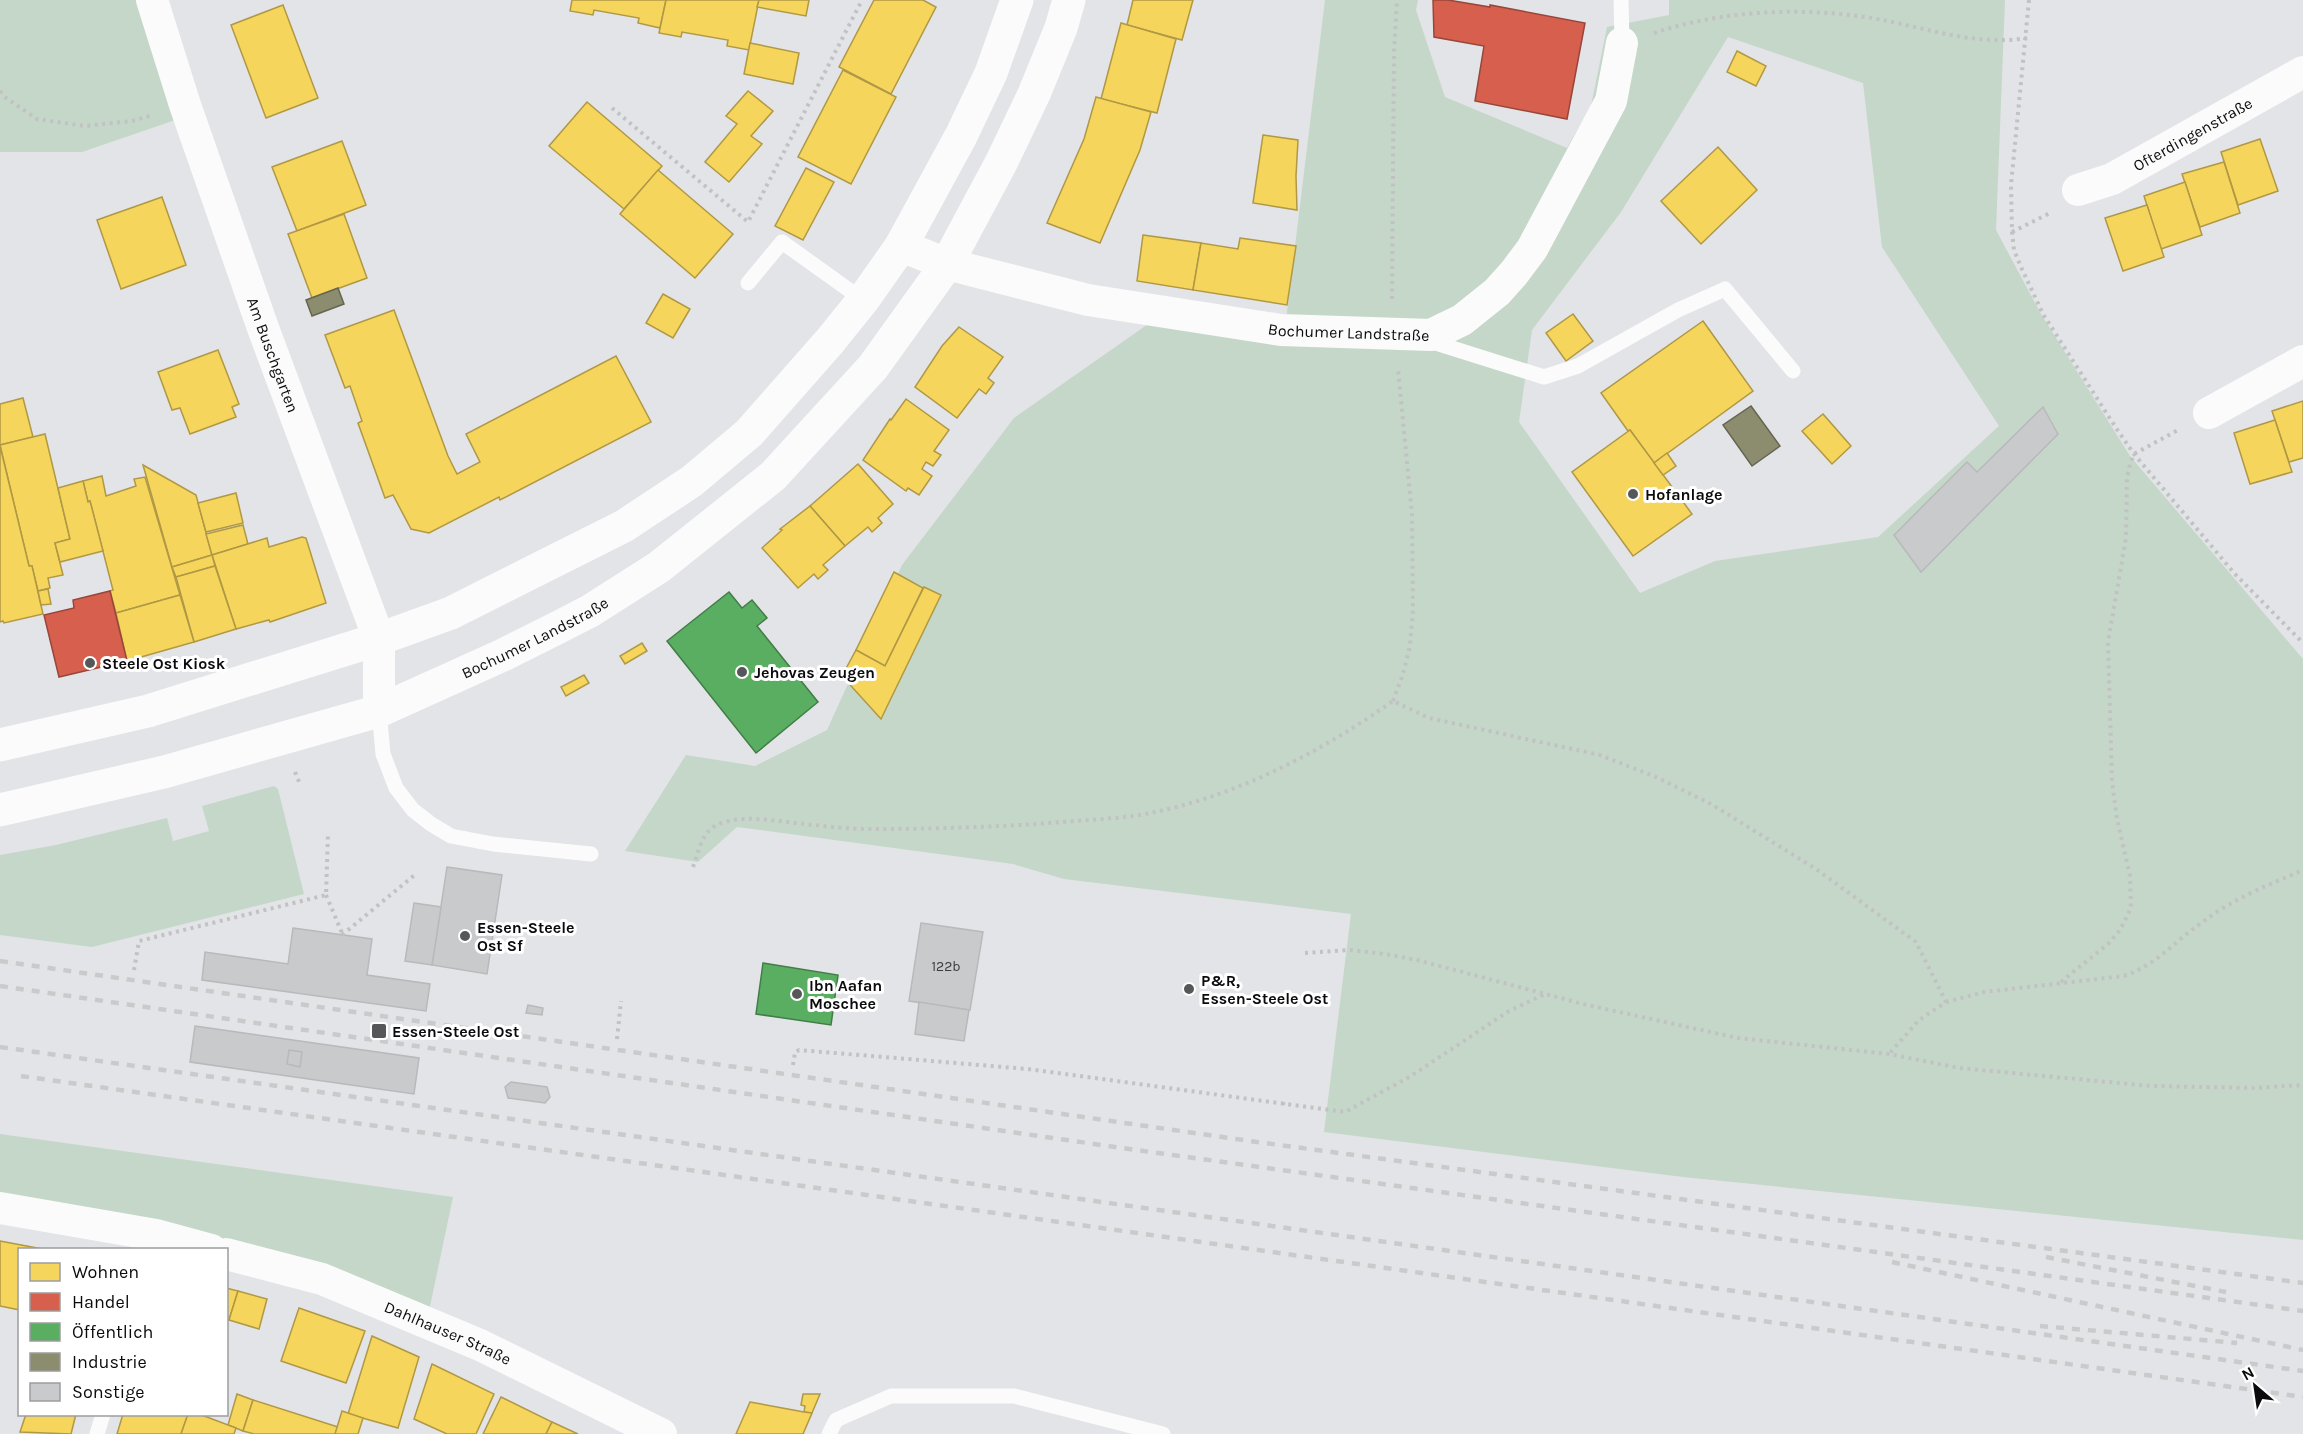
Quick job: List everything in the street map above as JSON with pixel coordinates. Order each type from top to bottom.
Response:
[{"type":"main road","points":[[0,745],[148,711],[379,639],[451,613],[547,567],[624,526],[692,482],[749,433],[863,300],[901,246],[961,136],[991,73],[1017,0]]},
{"type":"main road","name":"Bochumer Landstraße","points":[[0,810],[164,772],[379,711],[564,625],[659,567],[773,476],[873,367],[946,264],[1001,162],[1034,94],[1061,28],[1069,0]]},
{"type":"street","name":"Am Buschgarten","points":[[152,0],[185,105],[263,328],[379,639],[379,711]]},
{"type":"street","name":"Bochumer Landstraße","points":[[901,246],[946,264],[1088,300],[1281,330],[1431,335],[1462,320],[1497,292],[1515,273],[1532,249],[1611,101],[1622,43]]},
{"type":"street","name":"Ofterdingenstraße","points":[[2078,190],[2112,179],[2303,72]]},
{"type":"street","points":[[2209,413],[2303,361]]},
{"type":"street","points":[[0,1208],[154,1242],[197,1248]]},
{"type":"street","name":"Dahlhauser Straße","points":[[228,1255],[322,1279],[480,1345],[661,1434]]},
{"type":"lane","points":[[1621,0],[1622,43]]},
{"type":"lane","points":[[748,283],[782,242],[863,300]]},
{"type":"lane","points":[[1431,335],[1439,344],[1544,377],[1578,366],[1678,310],[1725,289],[1793,370]]},
{"type":"lane","points":[[379,711],[383,754],[396,788],[413,810],[431,824],[451,836],[482,842],[591,854]]},
{"type":"lane","points":[[829,1434],[836,1420],[891,1396],[1014,1396],[1163,1434]]},
{"type":"lane","points":[[97,1434],[102,1416]]},
{"type":"path","points":[[612,108],[748,222],[862,0]]},
{"type":"path","points":[[2029,0],[2011,185],[2014,250],[2021,267],[2043,314],[2134,454],[2234,573],[2303,643]]},
{"type":"path","points":[[1622,43],[1681,24],[1776,12],[1865,17],[1983,41],[2005,42],[2027,38]]},
{"type":"path","points":[[0,91],[6,98],[37,119],[85,126],[132,121],[185,105]]},
{"type":"path","points":[[2012,232],[2056,209],[2078,190]]},
{"type":"path","points":[[2061,982],[2109,943],[2126,920],[2130,908],[2130,876],[2117,819],[2112,782],[2108,642],[2126,538],[2127,478],[2130,464],[2134,454],[2209,413]]},
{"type":"path","points":[[693,867],[704,834],[718,824],[737,819],[847,829],[939,829],[1019,826],[1125,817],[1156,812],[1241,786],[1335,738],[1393,701],[1429,718],[1600,755],[1656,777],[1711,804],[1816,869],[1916,942],[1946,1002]]},
{"type":"path","points":[[328,833],[326,895],[342,934],[417,873]]},
{"type":"path","points":[[1889,1054],[1919,1020],[1946,1002],[1984,992],[2124,976],[2141,970],[2165,954],[2204,920],[2221,909],[2303,870]]},
{"type":"path","points":[[134,970],[139,941],[326,895]]},
{"type":"path","points":[[1305,953],[1350,950],[1385,954],[1417,960],[1651,1020],[1738,1038],[1889,1054],[1959,1068],[2151,1086],[2254,1088],[2303,1085]]},
{"type":"path","points":[[793,1065],[795,1052],[800,1050],[1028,1068],[1345,1112],[1411,1076],[1509,1011],[1546,994]]},
{"type":"path","points":[[617,1039],[621,1001]]},
{"type":"path","points":[[1082,1070],[1082,1076]]},
{"type":"path","points":[[1182,1090],[1183,1085]]},
{"type":"path","points":[[1283,1105],[1284,1098]]},
{"type":"green space","points":[[0,0],[150,0],[187,116],[82,152],[0,152]]},
{"type":"green space","points":[[1325,0],[1418,0],[1416,10],[1445,97],[1567,148],[1591,106],[1607,27],[1669,15],[1669,0],[2005,0],[1996,230],[2041,314],[2130,456],[2303,659],[2303,1240],[1683,1177],[1324,1132],[1351,914],[1064,879],[1013,864],[737,827],[698,862],[625,851],[686,755],[755,766],[827,730],[902,565],[1014,418],[1161,315],[1284,337]],"holes":[[[1728,37],[1863,83],[1882,247],[1999,426],[1878,537],[1715,561],[1640,593],[1519,422],[1532,330],[1621,212]]]},
{"type":"green space","points":[[274,786],[278,789],[304,894],[92,947],[0,935],[0,855],[56,845],[167,818],[173,841],[209,831],[202,806]]},
{"type":"green space","points":[[0,1134],[453,1197],[428,1316],[228,1260],[228,1248],[183,1248],[0,1197]]},
{"type":"building: Wohnen","points":[[572,0],[666,0],[660,28],[638,23],[639,18],[594,10],[593,15],[570,11]]},
{"type":"building: Wohnen","points":[[666,0],[759,0],[749,50],[727,46],[728,40],[682,32],[681,37],[659,33]]},
{"type":"building: Wohnen","points":[[759,0],[809,0],[806,16],[757,7]]},
{"type":"building: Wohnen","points":[[874,0],[923,0],[936,7],[891,94],[839,67]]},
{"type":"building: Wohnen","points":[[1133,0],[1193,0],[1182,40],[1127,25]]},
{"type":"building: Wohnen","points":[[283,5],[318,98],[266,118],[231,25]]},
{"type":"building: Wohnen","points":[[1121,23],[1176,39],[1157,113],[1101,99]]},
{"type":"building: Wohnen","points":[[750,43],[799,53],[793,84],[744,74]]},
{"type":"building: Wohnen","points":[[1737,51],[1766,66],[1756,86],[1727,72]]},
{"type":"building: Wohnen","points":[[843,70],[896,97],[851,184],[798,157]]},
{"type":"building: Wohnen","points":[[748,91],[773,111],[751,136],[762,144],[729,182],[705,162],[737,124],[726,116]]},
{"type":"building: Wohnen","points":[[1096,97],[1151,112],[1140,150],[1100,243],[1047,223],[1084,139]]},
{"type":"building: Wohnen","points":[[587,102],[662,166],[624,209],[549,146]]},
{"type":"building: Wohnen","points":[[1263,135],[1298,140],[1297,210],[1253,203]]},
{"type":"building: Wohnen","points":[[2260,139],[2278,191],[2238,205],[2221,152]]},
{"type":"building: Wohnen","points":[[342,141],[366,205],[297,231],[272,167]]},
{"type":"building: Wohnen","points":[[1718,147],[1757,190],[1701,244],[1661,201]]},
{"type":"building: Wohnen","points":[[2224,162],[2240,213],[2200,227],[2182,174]]},
{"type":"building: Wohnen","points":[[806,168],[834,182],[803,240],[775,226]]},
{"type":"building: Wohnen","points":[[658,170],[733,234],[695,278],[620,214]]},
{"type":"building: Wohnen","points":[[2185,182],[2202,235],[2161,249],[2144,196]]},
{"type":"building: Wohnen","points":[[162,197],[186,265],[121,289],[97,220]]},
{"type":"building: Wohnen","points":[[2147,205],[2164,257],[2123,271],[2105,218]]},
{"type":"building: Wohnen","points":[[344,214],[367,278],[312,298],[288,234]]},
{"type":"building: Wohnen","points":[[1143,235],[1201,243],[1193,290],[1137,281]]},
{"type":"building: Wohnen","points":[[1240,238],[1296,246],[1287,305],[1193,290],[1201,243],[1238,249]]},
{"type":"building: Wohnen","points":[[663,294],[690,309],[673,338],[646,323]]},
{"type":"building: Wohnen","points":[[394,310],[448,456],[457,474],[480,462],[466,434],[616,356],[651,422],[500,500],[499,497],[429,533],[411,529],[393,495],[385,498],[358,423],[362,421],[350,386],[345,388],[325,335]]},
{"type":"building: Wohnen","points":[[1573,314],[1593,341],[1566,361],[1546,333]]},
{"type":"building: Wohnen","points":[[1703,321],[1753,391],[1654,463],[1601,393]]},
{"type":"building: Wohnen","points":[[959,327],[1003,357],[988,378],[994,383],[986,394],[979,389],[957,418],[915,387],[942,346]]},
{"type":"building: Wohnen","points":[[218,350],[239,404],[232,407],[236,417],[190,434],[180,408],[172,410],[158,372]]},
{"type":"building: Wohnen","points":[[23,398],[33,437],[0,445],[0,404]]},
{"type":"building: Wohnen","points":[[906,399],[949,430],[934,451],[941,455],[933,466],[926,462],[922,469],[932,476],[919,495],[908,488],[906,491],[863,460]]},
{"type":"building: Wohnen","points":[[2303,401],[2303,458],[2289,462],[2272,411]]},
{"type":"building: Wohnen","points":[[1823,414],[1851,446],[1832,464],[1802,431]]},
{"type":"building: Wohnen","points":[[2275,420],[2292,472],[2250,484],[2234,433]]},
{"type":"building: Wohnen","name":"Hofanlage","points":[[1630,430],[1692,514],[1633,556],[1572,472]]},
{"type":"building: Wohnen","points":[[45,434],[70,539],[55,543],[63,575],[48,578],[50,588],[38,591],[32,566],[29,566],[0,445]]},
{"type":"building: Wohnen","points":[[0,446],[43,614],[4,623],[0,622]]},
{"type":"building: Wohnen","points":[[1667,453],[1676,466],[1663,475],[1654,463]]},
{"type":"building: Wohnen","points":[[858,464],[893,504],[878,518],[882,523],[872,532],[868,527],[845,546],[810,506]]},
{"type":"building: Wohnen","points":[[143,465],[196,495],[212,555],[172,567]]},
{"type":"building: Wohnen","points":[[102,476],[106,496],[136,486],[134,479],[145,477],[180,595],[116,613],[110,591],[113,590],[83,481]]},
{"type":"building: Wohnen","points":[[83,481],[103,551],[60,562],[55,543],[70,539],[58,488]]},
{"type":"building: Wohnen","points":[[236,493],[243,523],[206,532],[198,503]]},
{"type":"building: Wohnen","points":[[810,506],[845,546],[823,565],[828,570],[818,579],[814,574],[798,588],[762,548],[782,530],[780,529]]},
{"type":"building: Wohnen","points":[[243,525],[248,544],[212,555],[206,534]]},
{"type":"building: Wohnen","points":[[302,537],[306,538],[326,603],[270,622],[269,620],[236,629],[212,555],[267,538],[269,547]]},
{"type":"building: Wohnen","points":[[212,555],[215,566],[176,577],[172,567]]},
{"type":"building: Wohnen","points":[[215,566],[236,629],[194,642],[176,577]]},
{"type":"building: Wohnen","points":[[894,572],[923,588],[885,666],[856,650]]},
{"type":"building: Wohnen","points":[[924,587],[941,595],[881,719],[842,676],[856,650],[885,666]]},
{"type":"building: Wohnen","points":[[48,589],[51,604],[41,605],[38,591]]},
{"type":"building: Wohnen","points":[[180,595],[194,642],[127,661],[116,613]]},
{"type":"building: Wohnen","points":[[642,643],[647,651],[625,664],[620,656]]},
{"type":"building: Wohnen","points":[[584,675],[589,683],[566,696],[561,687]]},
{"type":"building: Wohnen","points":[[0,1241],[37,1248],[18,1248],[18,1310],[0,1306]]},
{"type":"building: Wohnen","points":[[228,1288],[238,1291],[228,1319]]},
{"type":"building: Wohnen","points":[[238,1291],[267,1299],[259,1329],[229,1320]]},
{"type":"building: Wohnen","points":[[299,1308],[365,1331],[346,1383],[281,1361]]},
{"type":"building: Wohnen","points":[[372,1336],[419,1357],[398,1428],[348,1414]]},
{"type":"building: Wohnen","points":[[432,1364],[494,1394],[476,1434],[447,1434],[414,1419]]},
{"type":"building: Wohnen","points":[[237,1394],[253,1400],[243,1431],[228,1425]]},
{"type":"building: Wohnen","points":[[803,1394],[820,1394],[812,1413],[804,1412],[805,1406],[801,1405]]},
{"type":"building: Wohnen","points":[[501,1397],[552,1422],[546,1434],[483,1434]]},
{"type":"building: Wohnen","points":[[253,1400],[338,1427],[335,1434],[254,1434],[243,1431]]},
{"type":"building: Wohnen","points":[[750,1402],[812,1413],[803,1434],[736,1434]]},
{"type":"building: Wohnen","points":[[342,1411],[363,1418],[358,1434],[335,1434]]},
{"type":"building: Wohnen","points":[[25,1416],[76,1416],[71,1434],[20,1432]]},
{"type":"building: Wohnen","points":[[122,1416],[187,1416],[181,1434],[117,1434]]},
{"type":"building: Wohnen","points":[[187,1416],[204,1416],[236,1428],[234,1434],[181,1434]]},
{"type":"building: Wohnen","points":[[552,1422],[578,1434],[546,1434]]},
{"type":"building: Handel","points":[[1433,0],[1448,0],[1490,7],[1490,5],[1585,23],[1567,119],[1475,101],[1484,46],[1434,37]]},
{"type":"building: Handel","points":[[110,591],[127,661],[59,677],[44,615],[74,608],[73,600]]},
{"type":"building: Öffentlich","name":"Jehovas Zeugen","points":[[729,592],[742,608],[752,600],[767,618],[757,626],[818,702],[756,753],[667,641]]},
{"type":"building: Öffentlich","name":"Ibn Aafan Moschee","points":[[763,963],[838,975],[831,1025],[756,1014]]},
{"type":"building: Industrie","points":[[338,288],[344,304],[312,316],[306,300]]},
{"type":"building: Industrie","points":[[1751,406],[1780,446],[1752,466],[1723,425]]},
{"type":"building: Sonstige","points":[[2043,407],[2058,434],[1921,572],[1894,535],[1967,462],[1977,472]]},
{"type":"building: Sonstige","name":"Essen-Steele Ost Sf","points":[[447,867],[502,875],[487,974],[432,965]]},
{"type":"building: Sonstige","points":[[414,903],[441,907],[432,965],[405,961]]},
{"type":"building: Sonstige","points":[[921,923],[983,932],[970,1010],[909,1001]]},
{"type":"building: Sonstige","points":[[293,928],[372,939],[367,975],[430,984],[426,1011],[202,980],[205,952],[288,964]]},
{"type":"building: Sonstige","points":[[919,1002],[969,1010],[964,1041],[915,1034]]},
{"type":"building: Sonstige","points":[[528,1005],[543,1008],[542,1015],[526,1013]]},
{"type":"building: Sonstige","points":[[195,1026],[419,1058],[414,1094],[190,1062]]},
{"type":"building: Sonstige","points":[[289,1050],[302,1052],[300,1067],[287,1064]]},
{"type":"building: Sonstige","points":[[511,1082],[547,1087],[550,1097],[545,1103],[508,1098],[505,1087]]},
{"type":"railway","points":[[0,961],[1250,1141],[2303,1283]]},
{"type":"railway","points":[[0,986],[1122,1148],[2303,1311]]},
{"type":"railway","points":[[0,1047],[2303,1371]]},
{"type":"railway","points":[[21,1076],[2303,1397]]},
{"type":"railway","points":[[2046,1257],[2226,1292]]},
{"type":"railway","points":[[1892,1262],[2303,1350]]},
{"type":"railway","points":[[2040,1326],[2237,1343]]},
{"type":"place","name":"Hofanlage","points":[[1633,494]]},
{"type":"place","name":"Steele Ost Kiosk","points":[[90,663]]},
{"type":"place","name":"Jehovas Zeugen","points":[[742,672]]},
{"type":"place","name":"Essen-Steele Ost Sf","points":[[465,936]]},
{"type":"place","name":"P&R, Essen-Steele Ost","points":[[1189,989]]},
{"type":"place","name":"Ibn Aafan Moschee","points":[[797,994]]},
{"type":"place","name":"Essen-Steele Ost","points":[[379,1031]]}]
